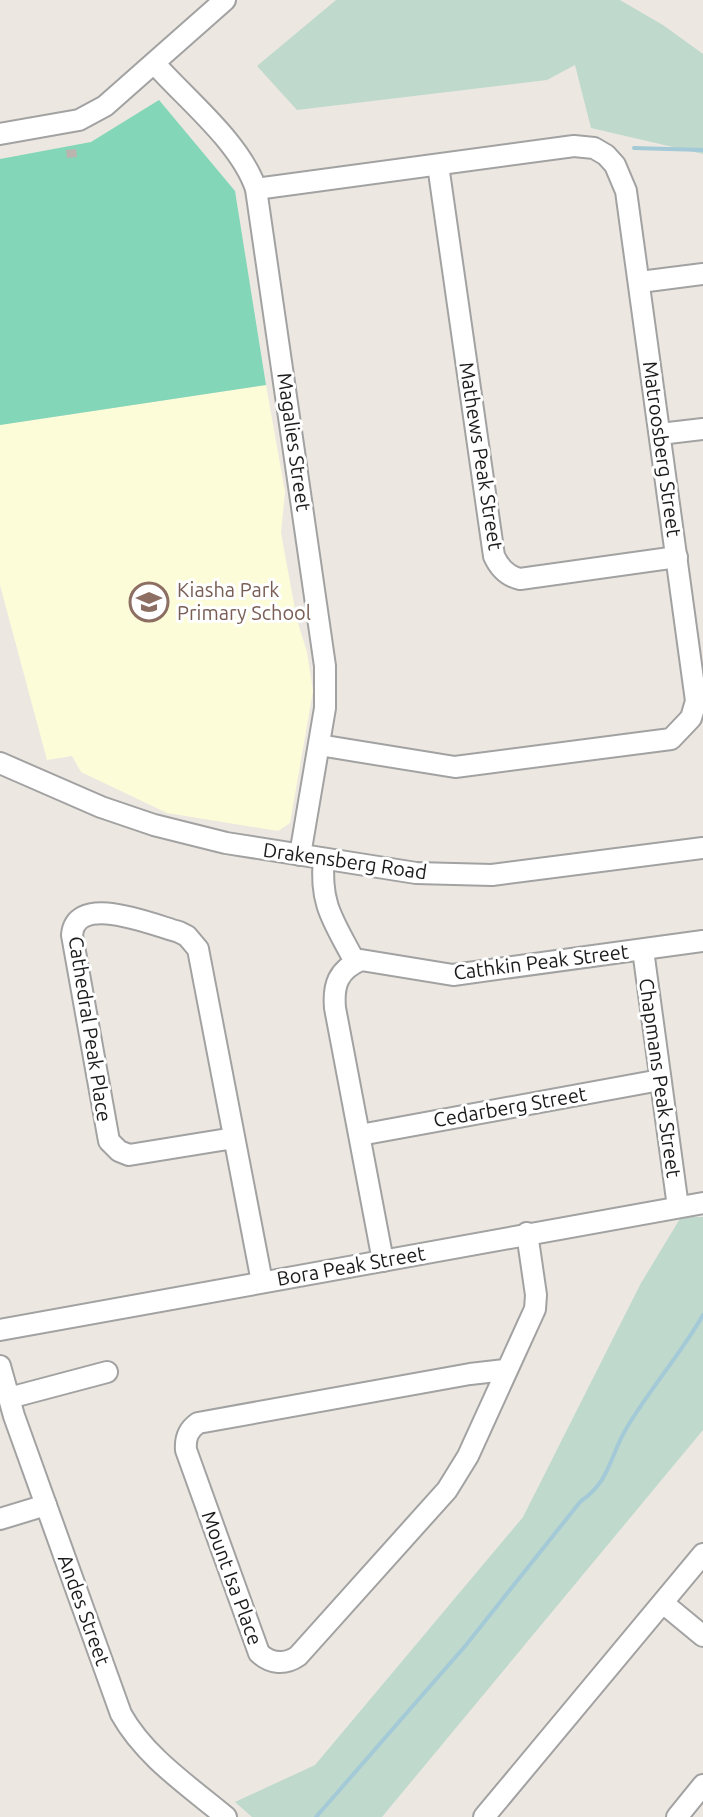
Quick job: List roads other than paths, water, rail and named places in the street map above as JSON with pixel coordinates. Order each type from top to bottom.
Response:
[{"type":"street","points":[[0,134],[79,120],[105,106],[225,0]]},
{"type":"street","name":"Magalies Street","points":[[155,64],[232,148],[256,189],[325,666],[325,708],[300,855]]},
{"type":"street","name":"Matroosberg Street","points":[[256,189],[574,146],[594,148],[615,165],[626,191],[640,282],[696,701],[691,718],[671,739],[455,767],[319,745]]},
{"type":"street","name":"Mathews Peak Street","points":[[438,165],[494,556],[498,564],[520,579],[677,557]]},
{"type":"street","points":[[640,282],[703,274]]},
{"type":"street","points":[[660,434],[703,429]]},
{"type":"street","name":"Drakensberg Road","points":[[0,763],[101,807],[154,825],[226,843],[416,873],[492,875],[703,848]]},
{"type":"street","points":[[324,859],[321,884],[326,904],[355,962],[342,973],[334,990],[383,1261]]},
{"type":"street","name":"Cathedral Peak Place","points":[[234,1138],[129,1155],[119,1151],[109,1141],[72,935],[74,924],[82,916],[99,911],[179,932],[198,949],[262,1282]]},
{"type":"street","name":"Cathkin Peak Street","points":[[355,962],[370,960],[453,975],[703,941]]},
{"type":"street","name":"Chapmans Peak Street","points":[[643,950],[678,1207]]},
{"type":"street","name":"Cedarberg Street","points":[[360,1135],[660,1080]]},
{"type":"street","name":"Bora Peak Street","points":[[0,1330],[703,1203]]},
{"type":"street","name":"Mount Isa Place","points":[[505,1370],[238,1415],[198,1423],[193,1427],[186,1436],[186,1450],[248,1624],[263,1657],[284,1663],[298,1656],[447,1490],[468,1456],[535,1309],[536,1295],[527,1233]]},
{"type":"street","name":"Andes Street","points":[[0,1366],[111,1689],[129,1728],[155,1757],[226,1817]]},
{"type":"street","points":[[9,1398],[107,1372]]},
{"type":"street","points":[[0,1519],[46,1505]]},
{"type":"street","points":[[484,1817],[703,1554]]},
{"type":"street","points":[[663,1603],[703,1636]]},
{"type":"street","points":[[677,1817],[703,1785]]},
{"type":"waterway","points":[[634,148],[703,150]]},
{"type":"waterway","points":[[316,1817],[466,1645],[580,1502],[598,1486],[626,1429],[703,1315]]},
{"type":"place","name":"Kiasha Park Primary School","points":[[149,602]]}]
